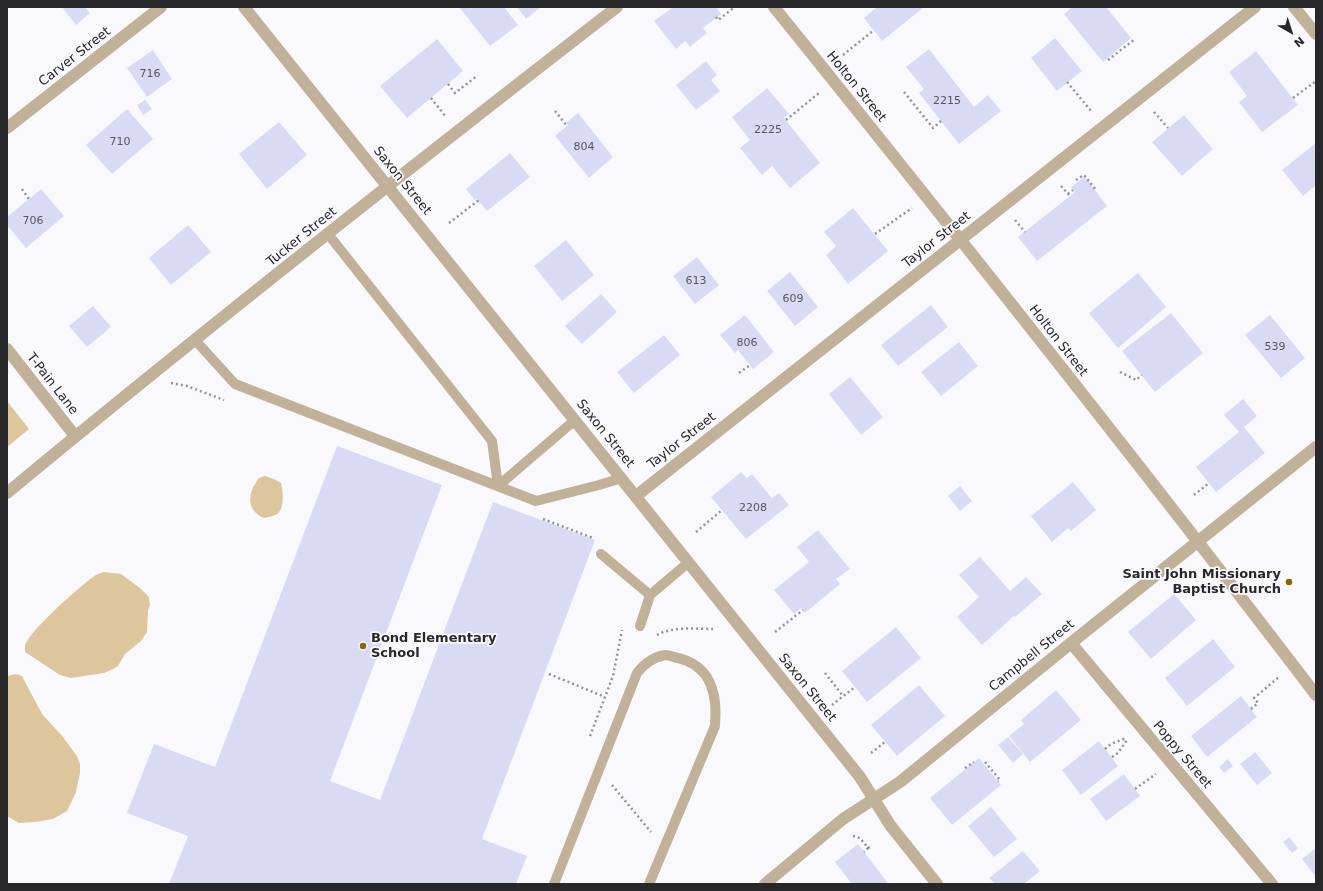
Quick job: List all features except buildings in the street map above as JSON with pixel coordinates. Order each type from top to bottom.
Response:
[{"type":"street","name":"Carver Street","points":[[7,128],[161,7]]},
{"type":"street","name":"Saxon Street","points":[[244,7],[860,777],[890,825],[937,884]]},
{"type":"street","name":"Tucker Street","points":[[7,493],[75,436],[388,186],[617,7]]},
{"type":"street","name":"Holton Street","points":[[774,7],[960,239],[1198,541],[1316,695]]},
{"type":"street","name":"Taylor Street","points":[[636,496],[1255,7]]},
{"type":"street","points":[[1294,7],[1316,34]]},
{"type":"street","name":"T-Pain Lane","points":[[7,349],[75,436]]},
{"type":"street","name":"Campbell Street","points":[[764,884],[843,819],[900,782],[1198,541],[1316,448]]},
{"type":"street","name":"Poppy Street","points":[[1071,643],[1272,884]]},
{"type":"lane","points":[[328,234],[492,441],[498,486]]},
{"type":"lane","points":[[195,340],[235,384],[536,501],[622,478]]},
{"type":"lane","points":[[498,486],[575,420]]},
{"type":"lane","points":[[600,554],[650,595]]},
{"type":"lane","points":[[640,626],[650,595],[689,562]]},
{"type":"lane","points":[[554,884],[637,673],[644,664],[666,655],[686,659],[702,670],[710,682],[714,694],[716,708],[715,726],[650,884]]},
{"type":"path","points":[[716,17],[718,20],[735,7]]},
{"type":"path","points":[[843,55],[874,30]]},
{"type":"path","points":[[1108,60],[1118,50],[1135,39]]},
{"type":"path","points":[[448,84],[455,93],[477,76]]},
{"type":"path","points":[[1293,98],[1316,80]]},
{"type":"path","points":[[786,120],[834,82]]},
{"type":"path","points":[[1067,82],[1103,127]]},
{"type":"path","points":[[904,92],[932,128],[941,121]]},
{"type":"path","points":[[431,98],[446,117]]},
{"type":"path","points":[[554,111],[567,126]]},
{"type":"path","points":[[1076,180],[1084,175],[1096,190]]},
{"type":"path","points":[[22,189],[29,199]]},
{"type":"path","points":[[1068,194],[1073,190]]},
{"type":"path","points":[[449,223],[479,200]]},
{"type":"path","points":[[875,234],[909,210]]},
{"type":"path","points":[[739,373],[750,365]]},
{"type":"path","points":[[1120,372],[1136,380],[1142,375]]},
{"type":"path","points":[[169,383],[187,386],[224,400]]},
{"type":"path","points":[[1194,495],[1209,483]]},
{"type":"path","points":[[696,532],[722,510]]},
{"type":"path","points":[[542,519],[594,538]]},
{"type":"path","points":[[775,632],[803,610]]},
{"type":"path","points":[[589,740],[613,676],[623,624]]},
{"type":"path","points":[[1251,709],[1258,702],[1254,698],[1294,666]]},
{"type":"path","points":[[824,673],[843,696]]},
{"type":"path","points":[[549,674],[605,697]]},
{"type":"path","points":[[832,705],[855,687]]},
{"type":"path","points":[[1105,749],[1111,744],[1130,736],[1118,753],[1112,757]]},
{"type":"path","points":[[871,753],[885,742]]},
{"type":"path","points":[[965,768],[974,762]]},
{"type":"path","points":[[985,762],[1000,780],[998,781]]},
{"type":"path","points":[[1135,790],[1171,763]]},
{"type":"path","points":[[611,783],[664,847]]},
{"type":"path","points":[[853,836],[860,838],[868,848]]},
{"type":"path","points":[[864,852],[871,846]]},
{"type":"shaded area","points":[[7,401],[29,429],[7,447]]},
{"type":"shaded area","points":[[265,476],[281,483],[283,500],[280,512],[264,518],[258,515],[254,510],[251,506],[250,500],[255,483],[259,478]]},
{"type":"shaded area","points":[[104,572],[121,574],[140,588],[149,597],[150,605],[148,611],[147,632],[141,641],[125,654],[118,666],[104,673],[71,678],[60,675],[25,652],[25,646],[28,639],[35,630],[89,580]]},
{"type":"shaded area","points":[[16,674],[22,676],[42,714],[63,737],[77,756],[80,764],[80,773],[76,792],[67,811],[53,819],[19,823],[7,816],[7,676]]},
{"type":"place","name":"Saint John Missionary Baptist Church","points":[[1289,582]]},
{"type":"place","name":"Bond Elementary School","points":[[363,646]]}]
